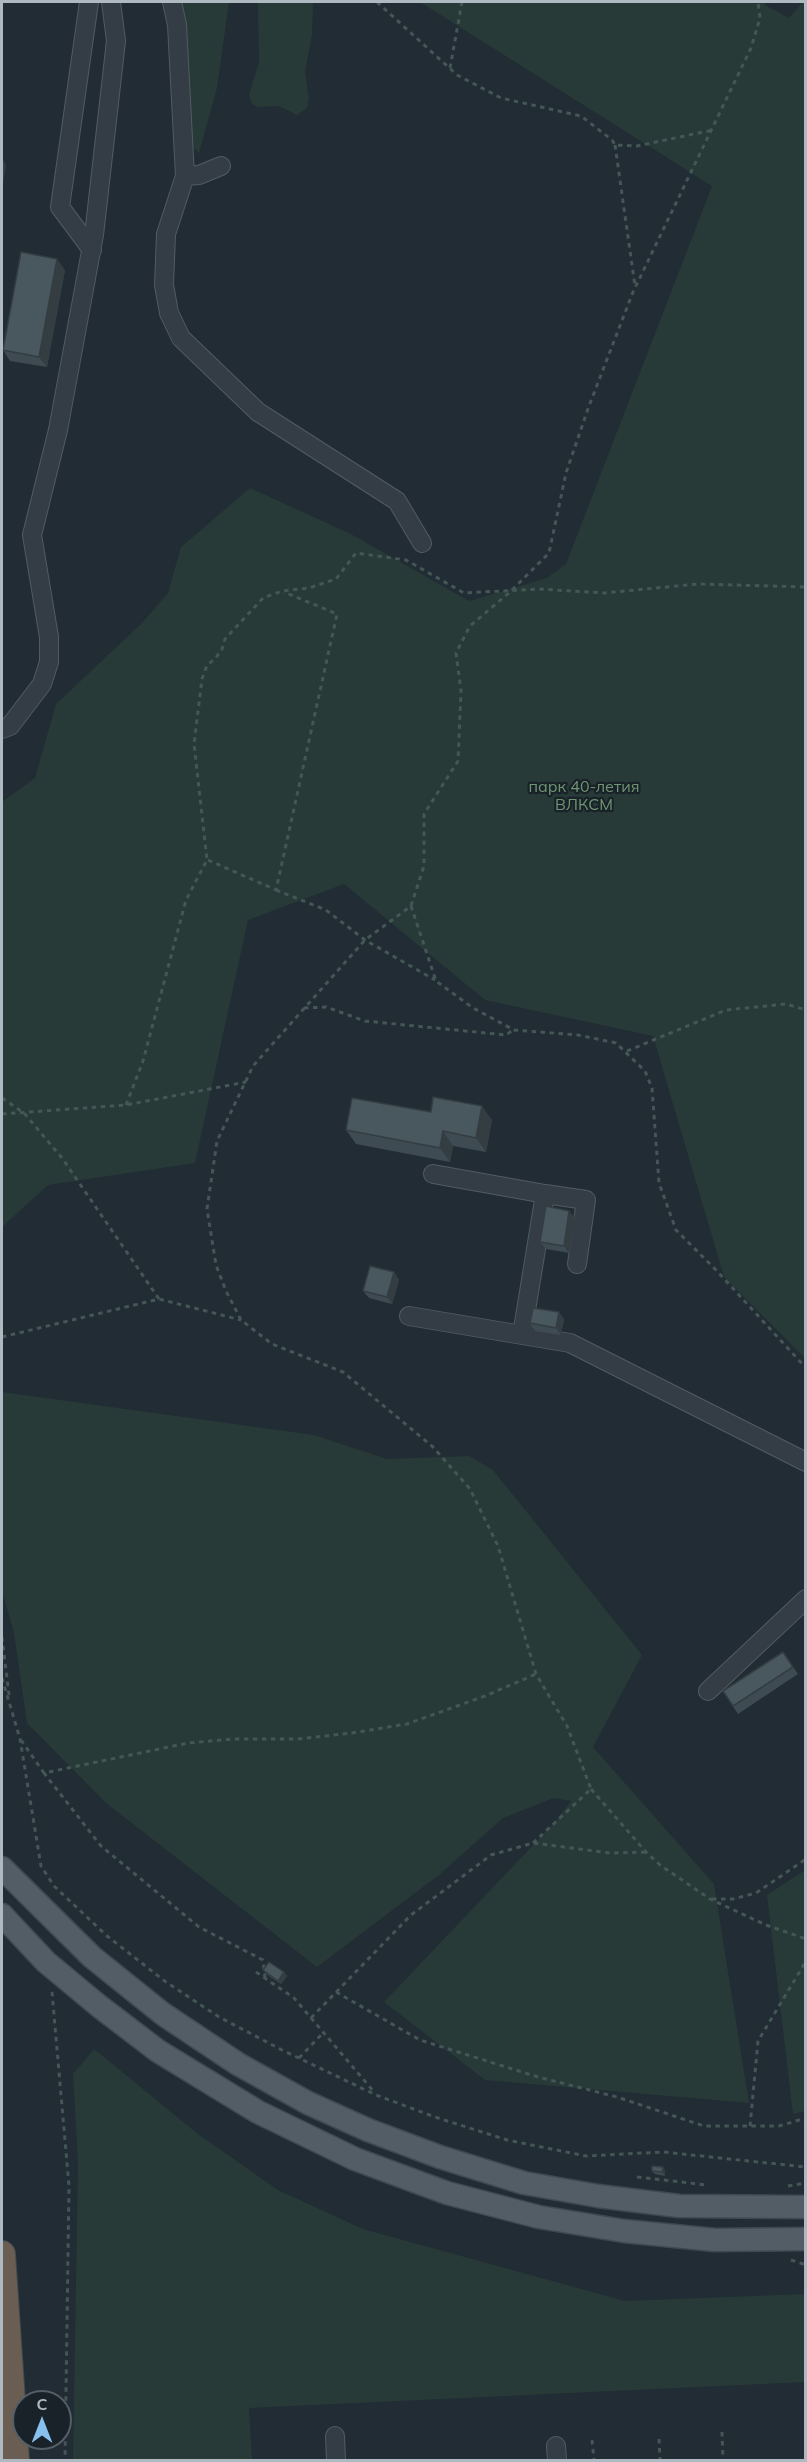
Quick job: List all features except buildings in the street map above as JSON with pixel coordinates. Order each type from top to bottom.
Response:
[{"type":"highway","points":[[2,2254],[16,2460]]},
{"type":"main road","points":[[2,1868],[92,1958],[163,2014],[238,2064],[308,2103],[368,2130],[440,2157],[524,2183],[598,2196],[679,2206],[806,2207]]},
{"type":"main road","points":[[2,1915],[46,1962],[158,2051],[258,2112],[355,2159],[447,2193],[539,2217],[624,2231],[715,2240],[806,2239]]},
{"type":"lane","points":[[89,2],[60,207],[92,250]]},
{"type":"lane","points":[[2,729],[10,726],[42,684],[49,662],[49,637],[32,535],[58,430],[92,250],[116,41],[111,2]]},
{"type":"lane","points":[[172,2],[177,25],[185,176],[166,234],[164,285],[169,313],[181,338],[258,412],[397,501],[423,543]]},
{"type":"lane","points":[[185,176],[199,175],[221,166]]},
{"type":"lane","points":[[434,1174],[586,1200],[577,1264]]},
{"type":"lane","points":[[522,1335],[545,1194]]},
{"type":"lane","points":[[409,1316],[570,1343],[806,1462]]},
{"type":"lane","points":[[708,1691],[806,1599]]},
{"type":"lane","points":[[335,2436],[336,2460]]},
{"type":"path","points":[[376,2],[457,75],[501,98],[581,116],[612,140],[615,145],[635,287]]},
{"type":"path","points":[[450,68],[462,2]]},
{"type":"path","points":[[436,981],[411,906],[423,866],[424,814],[458,761],[461,691],[456,653],[470,626],[510,592],[549,554],[566,473],[592,396],[635,287],[752,48],[760,18],[758,2]]},
{"type":"path","points":[[615,145],[637,146],[713,130]]},
{"type":"path","points":[[126,1105],[144,1061],[186,900],[207,860],[194,744],[202,679],[207,665],[215,659],[225,639],[263,598],[282,591],[309,588],[336,579],[356,553],[406,560],[464,594],[539,589],[604,593],[698,584],[806,587]]},
{"type":"path","points":[[276,890],[337,614],[282,591]]},
{"type":"path","points":[[207,860],[326,910],[364,940],[436,981],[473,1008],[514,1030],[578,1035],[616,1043],[627,1051],[645,1071],[652,1088],[659,1183],[676,1230],[806,1368]]},
{"type":"path","points":[[241,1320],[216,1265],[207,1209],[217,1141],[253,1065],[364,940],[411,906]]},
{"type":"path","points":[[627,1051],[726,1010],[786,1004],[806,1010]]},
{"type":"path","points":[[304,1008],[326,1007],[365,1021],[506,1035],[514,1030]]},
{"type":"path","points":[[2,1114],[126,1105],[246,1082]]},
{"type":"path","points":[[2,1098],[24,1113],[62,1158],[159,1299]]},
{"type":"path","points":[[2,1337],[159,1299],[241,1320],[272,1344],[343,1372],[433,1447],[470,1489],[498,1546],[536,1674],[567,1726],[591,1789],[660,1865],[710,1899],[766,1925],[806,1939]]},
{"type":"path","points":[[2,1637],[10,1703]]},
{"type":"path","points":[[44,1773],[188,1743],[233,1739],[297,1738],[352,1733],[407,1724],[485,1696],[536,1674]]},
{"type":"path","points":[[2,1678],[20,1738],[41,1866],[54,1886],[107,1936],[166,1983],[219,2017],[376,2095],[507,2140],[586,2156],[663,2152],[806,2167]]},
{"type":"path","points":[[20,1738],[44,1773],[101,1846],[199,1927],[263,1960],[265,1978]]},
{"type":"path","points":[[533,1843],[591,1789]]},
{"type":"path","points":[[311,2018],[411,1915],[491,1855],[533,1843],[610,1853],[646,1852]]},
{"type":"path","points":[[710,1899],[733,1899],[756,1893],[806,1859]]},
{"type":"path","points":[[750,2126],[758,2041],[806,1961]]},
{"type":"path","points":[[256,1972],[294,1998],[376,2095]]},
{"type":"path","points":[[51,1984],[69,2186],[65,2460]]},
{"type":"path","points":[[336,1992],[420,2040],[538,2077],[617,2097],[704,2126],[779,2126],[806,2118]]},
{"type":"path","points":[[299,2058],[323,2033]]},
{"type":"path","points":[[637,2177],[716,2186]]},
{"type":"path","points":[[783,2187],[806,2183]]},
{"type":"path","points":[[722,2432],[723,2460]]},
{"type":"path","points":[[659,2439],[660,2460]]},
{"type":"path","points":[[592,2440],[594,2460]]},
{"type":"green space","points":[[181,2],[229,2],[217,88],[199,153],[191,146]]},
{"type":"green space","points":[[258,2],[313,2],[312,35],[305,72],[309,99],[307,108],[297,115],[279,106],[258,107],[252,104],[249,95],[259,62]]},
{"type":"green space","name":"парк 40-летия ВЛКСМ","points":[[420,2],[764,2],[765,5],[789,18],[805,2],[805,1358],[724,1277],[653,1036],[485,1000],[344,884],[248,920],[195,1163],[48,1185],[2,1227],[2,802],[35,778],[56,704],[141,624],[168,593],[181,547],[250,488],[351,534],[469,601],[547,578],[566,564],[712,186]]},
{"type":"green space","points":[[2,1392],[314,1435],[387,1459],[469,1456],[493,1470],[642,1655],[593,1747],[714,1884],[749,2103],[485,2080],[384,2002],[556,1821],[571,1801],[554,1798],[503,1818],[439,1875],[317,1967],[106,1803],[27,1723],[14,1633],[2,1591]]},
{"type":"green space","points":[[805,1870],[805,2111],[793,2114],[767,1895]]},
{"type":"green space","points":[[94,2049],[198,2134],[278,2190],[363,2229],[625,2301],[805,2294],[805,2382],[249,2408],[252,2460],[73,2460],[78,2163],[73,2074]]}]
